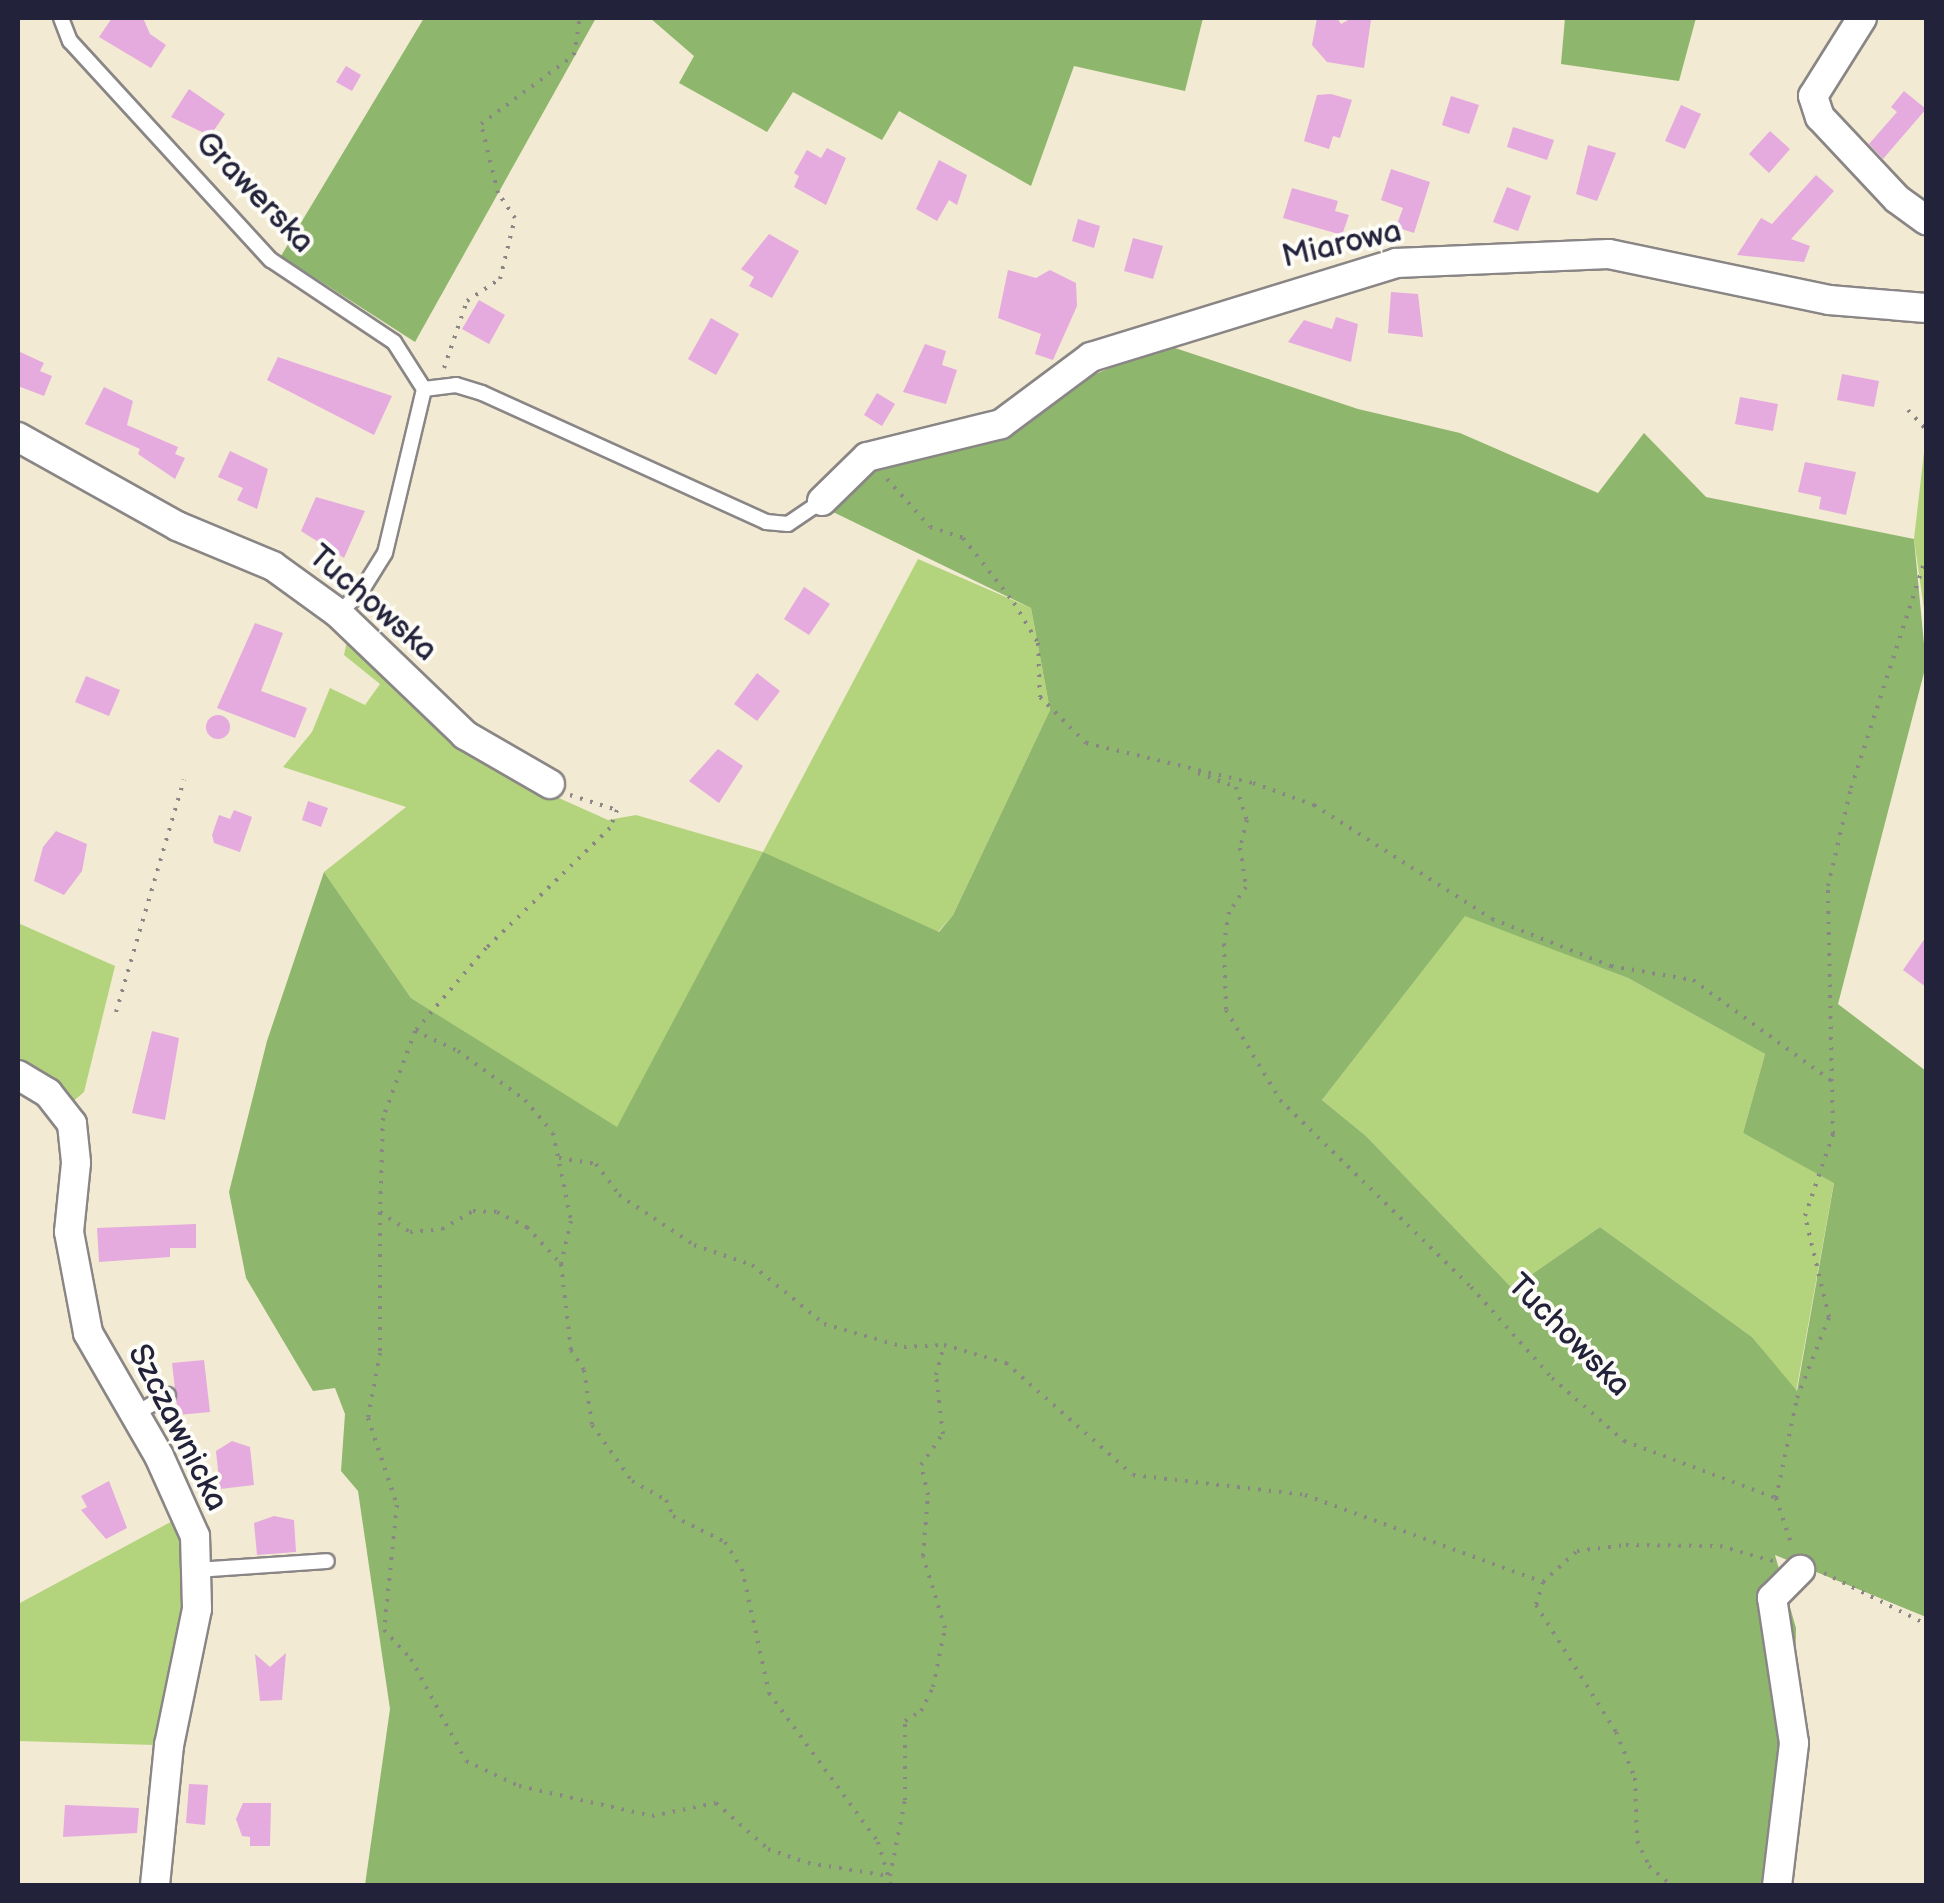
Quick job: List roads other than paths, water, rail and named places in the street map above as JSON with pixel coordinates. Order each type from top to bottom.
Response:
[{"type":"street","points":[[1862,18],[1813,96],[1820,116],[1897,199],[1926,220]]},
{"type":"street","name":"Miarowa","points":[[822,501],[867,458],[1000,424],[1091,357],[1396,263],[1609,254],[1829,300],[1926,308]]},
{"type":"street","name":"Tuchowska","points":[[18,437],[125,500],[273,566],[338,613],[465,735],[550,784]]},
{"type":"street","name":"Szczawnicka","points":[[18,1075],[48,1093],[72,1124],[76,1163],[69,1232],[88,1333],[135,1414],[195,1536],[198,1609],[168,1746],[155,1886]]},
{"type":"street","points":[[1777,1886],[1794,1743],[1772,1598],[1800,1570]]},
{"type":"lane","name":"Grawerska","points":[[61,18],[70,42],[272,260],[394,342],[424,389]]},
{"type":"lane","points":[[338,613],[360,593],[385,553],[424,389],[456,385],[482,393],[766,522],[788,524],[822,501]]},
{"type":"lane","points":[[135,1414],[168,1395]]},
{"type":"lane","points":[[196,1570],[326,1561]]}]
